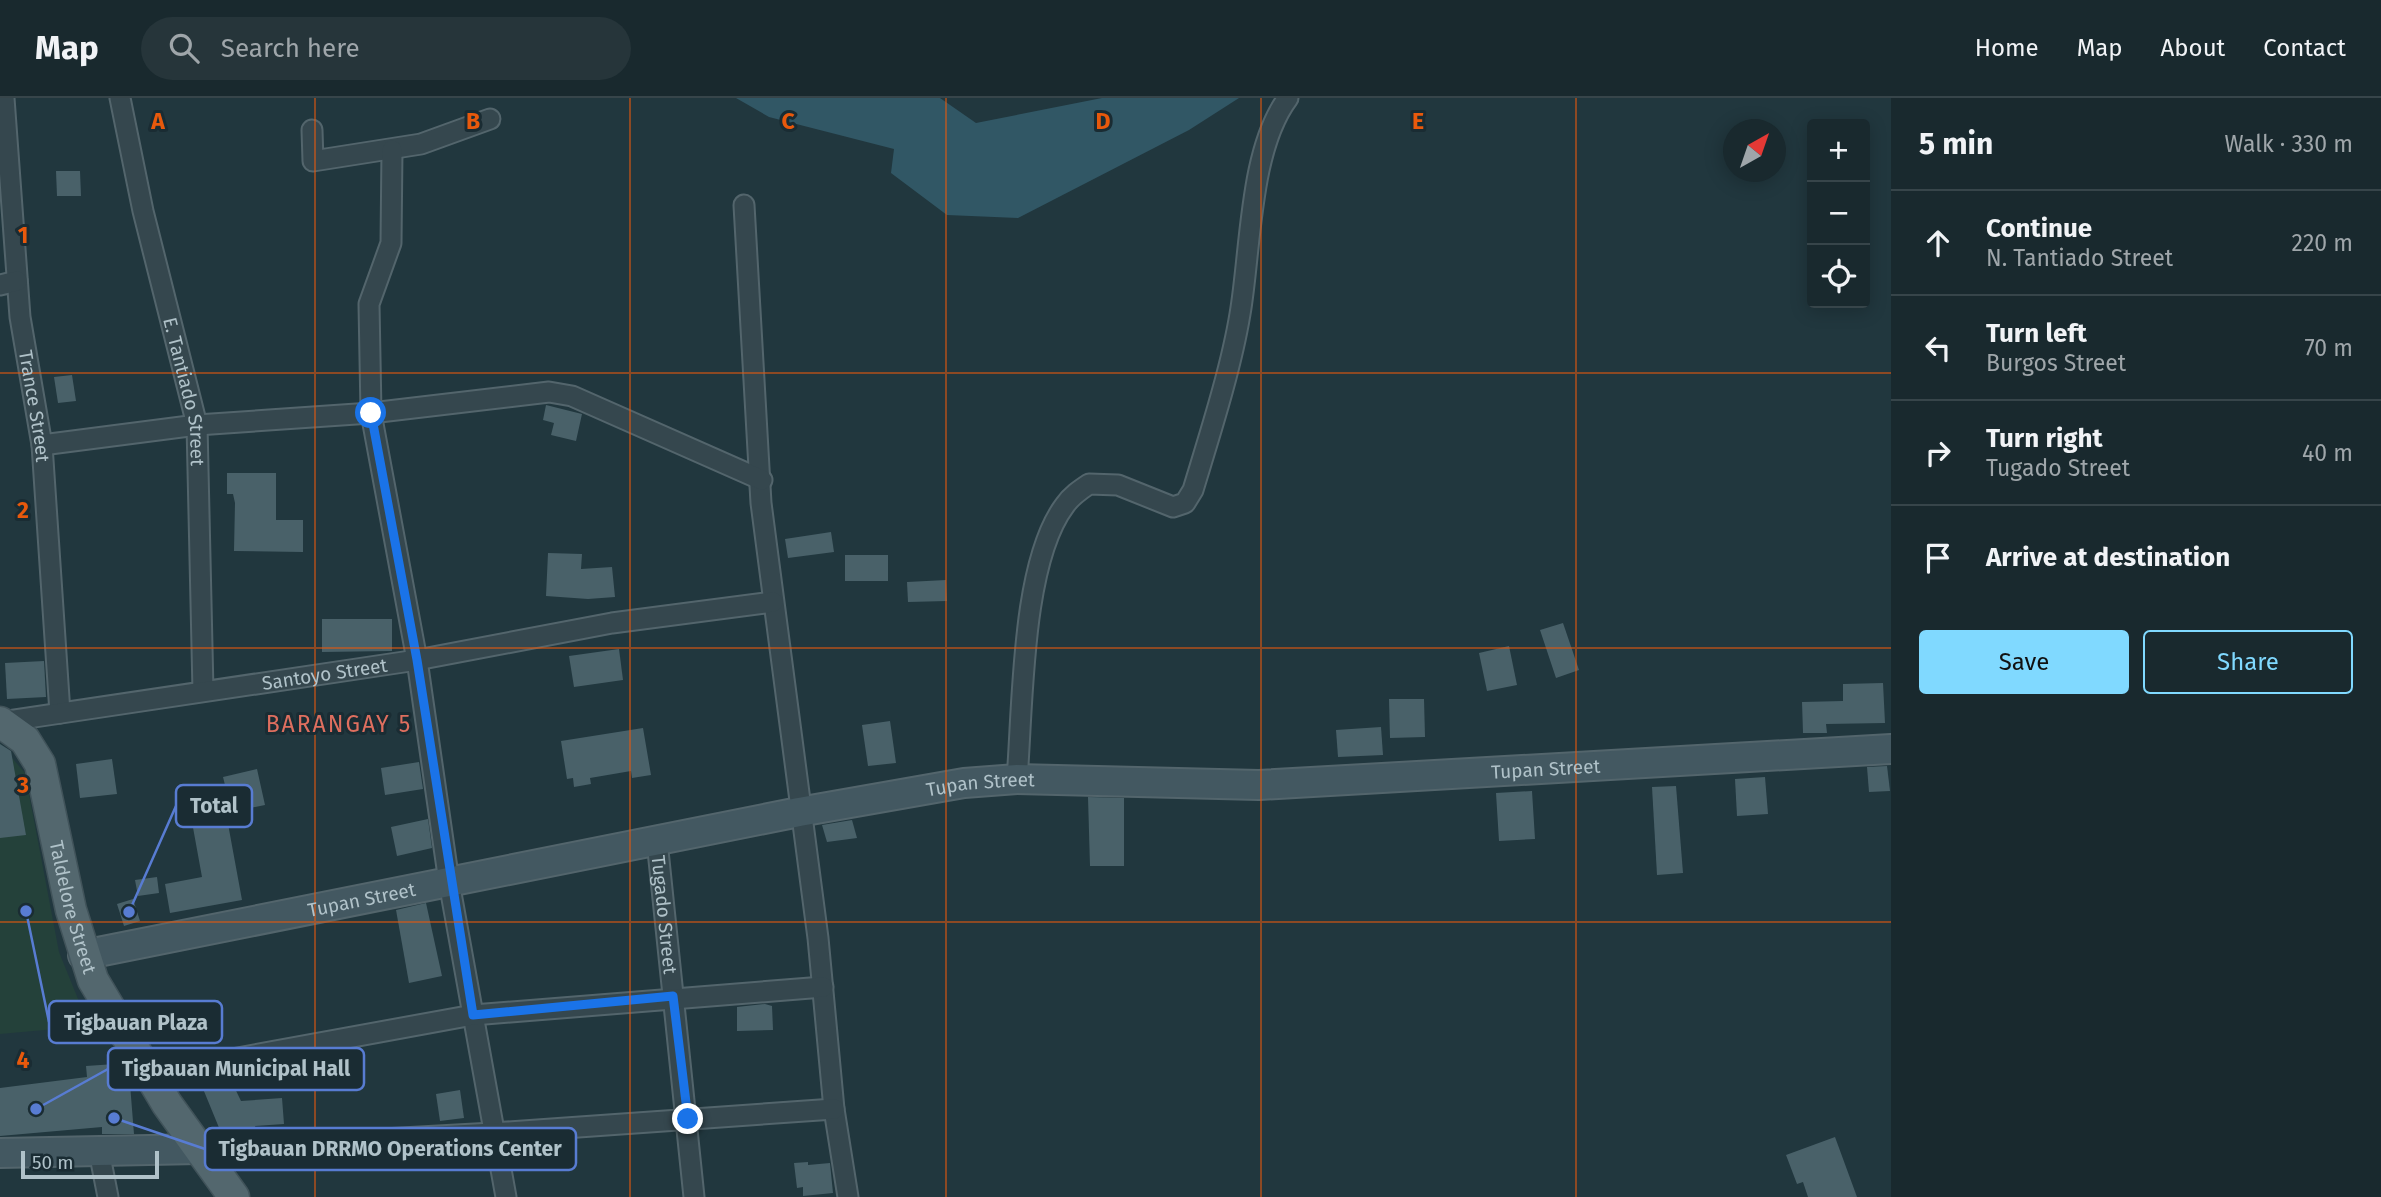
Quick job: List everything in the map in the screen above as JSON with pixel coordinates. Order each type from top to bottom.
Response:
[{"type":"main road","name":"Taldelore Street","points":[[1,722],[25,740],[40,764],[83,955],[99,992],[152,1081],[234,1197]]},
{"type":"main road","name":"Tupan Street","points":[[83,955],[927,788],[1017,779],[1259,785],[1891,749]]},
{"type":"main road","points":[[0,1153],[199,1149]]},
{"type":"street","name":"Trance Street","points":[[4,98],[9,283],[20,317],[43,446],[60,713]]},
{"type":"street","name":"E. Tantiado Street","points":[[120,98],[143,211],[197,425],[203,691]]},
{"type":"street","points":[[1017,779],[1034,592],[1045,545],[1063,507],[1089,484],[1118,485],[1173,507],[1185,503],[1193,490],[1240,317],[1264,141],[1276,114],[1288,98]]},
{"type":"street","points":[[312,130],[313,160],[421,144],[490,119]]},
{"type":"street","points":[[392,150],[391,243],[369,303],[371,413],[417,660],[449,882],[506,1197]]},
{"type":"street","points":[[744,205],[762,480],[761,503],[823,987],[834,1109],[848,1197]]},
{"type":"street","points":[[43,446],[197,425],[371,413],[548,392],[572,396],[762,480]]},
{"type":"street","name":"Santoyo Street","points":[[1,722],[417,660],[612,623],[773,603]]},
{"type":"street","name":"Tugado Street","points":[[657,841],[694,1197]]},
{"type":"street","points":[[152,1081],[210,1063],[473,1015],[673,996],[823,987]]},
{"type":"street","points":[[199,1149],[493,1133],[834,1109]]},
{"type":"street","points":[[99,1151],[108,1197]]},
{"type":"green space","points":[[0,744],[25,773],[59,952],[89,1026],[0,1034]]},
{"type":"water","points":[[736,98],[940,98],[976,123],[1102,98],[1239,98],[1189,130],[1018,218],[947,215],[891,173],[894,149],[769,117]]},
{"type":"building","points":[[56,171],[80,171],[81,196],[57,196]]},
{"type":"building","points":[[72,375],[76,401],[58,403],[54,377]]},
{"type":"building","points":[[546,405],[582,414],[576,441],[551,435],[554,423],[543,420]]},
{"type":"building","points":[[227,473],[276,473],[276,520],[303,520],[303,552],[234,551],[235,503],[233,494],[227,494]]},
{"type":"building","points":[[831,532],[834,552],[788,558],[785,539]]},
{"type":"building","points":[[548,553],[582,554],[581,569],[612,567],[615,597],[588,599],[546,596]]},
{"type":"building","points":[[845,555],[888,555],[888,581],[845,581]]},
{"type":"building","points":[[946,580],[947,601],[908,602],[907,582]]},
{"type":"building","points":[[322,619],[392,619],[392,651],[322,652]]},
{"type":"building","points":[[1563,623],[1579,670],[1556,678],[1540,630]]},
{"type":"building","points":[[1509,646],[1517,685],[1487,691],[1479,653]]},
{"type":"building","points":[[619,649],[623,680],[574,687],[569,656]]},
{"type":"building","points":[[44,661],[46,697],[7,699],[5,663]]},
{"type":"building","points":[[1883,683],[1885,723],[1826,724],[1827,733],[1803,733],[1802,702],[1843,701],[1843,684]]},
{"type":"building","points":[[1389,699],[1424,699],[1425,737],[1390,738]]},
{"type":"building","points":[[890,721],[896,763],[868,766],[862,725]]},
{"type":"building","points":[[1381,727],[1383,755],[1338,757],[1336,730]]},
{"type":"building","points":[[643,728],[651,775],[632,778],[631,771],[590,778],[591,784],[574,787],[573,778],[567,779],[561,741]]},
{"type":"building","points":[[0,744],[11,751],[26,835],[0,838]]},
{"type":"building","points":[[112,759],[117,794],[80,798],[76,764]]},
{"type":"building","points":[[419,762],[423,789],[385,795],[381,768]]},
{"type":"building","points":[[1887,766],[1890,791],[1869,792],[1867,767]]},
{"type":"building","points":[[257,769],[265,805],[226,813],[242,900],[170,913],[165,884],[202,877],[188,800],[227,793],[223,777]]},
{"type":"building","points":[[1765,777],[1768,814],[1737,816],[1735,779]]},
{"type":"building","points":[[1676,786],[1683,873],[1657,875],[1652,787]]},
{"type":"building","points":[[1532,791],[1535,839],[1499,841],[1496,793]]},
{"type":"building","points":[[1088,797],[1124,798],[1124,866],[1090,866]]},
{"type":"building","points":[[428,819],[432,848],[397,856],[391,827]]},
{"type":"building","points":[[852,820],[857,838],[827,842],[822,825]]},
{"type":"building","points":[[157,877],[159,893],[138,896],[135,880]]},
{"type":"building","points":[[133,899],[140,921],[124,926],[117,904]]},
{"type":"building","points":[[426,903],[442,976],[409,983],[396,910]]},
{"type":"building","points":[[765,1004],[772,1006],[773,1030],[737,1031],[737,1007]]},
{"type":"building","points":[[115,1064],[118,1085],[130,1084],[134,1134],[102,1134],[102,1127],[0,1136],[0,1088],[87,1077],[86,1066]]},
{"type":"building","points":[[227,1072],[241,1101],[282,1098],[284,1124],[255,1126],[257,1133],[222,1135],[199,1079]]},
{"type":"building","points":[[460,1090],[464,1118],[440,1121],[436,1094]]},
{"type":"building","points":[[1835,1137],[1857,1197],[1808,1197],[1803,1182],[1797,1184],[1786,1155]]},
{"type":"building","points":[[808,1162],[808,1165],[830,1163],[833,1193],[803,1196],[803,1187],[797,1188],[794,1163]]},
{"type":"place","name":"Tigbauan Plaza","points":[[26,911]]},
{"type":"place","name":"Total","points":[[129,912]]},
{"type":"place","name":"Tigbauan Municipal Hall","points":[[36,1109]]},
{"type":"place","name":"Tigbauan DRRMO Operations Center","points":[[114,1118]]},
{"type":"district","name":"BARANGAY 5","points":[[339,724]]},
{"type":"route","points":[[371,413],[417,660],[449,882],[473,1015],[673,996],[688,1119]]}]
